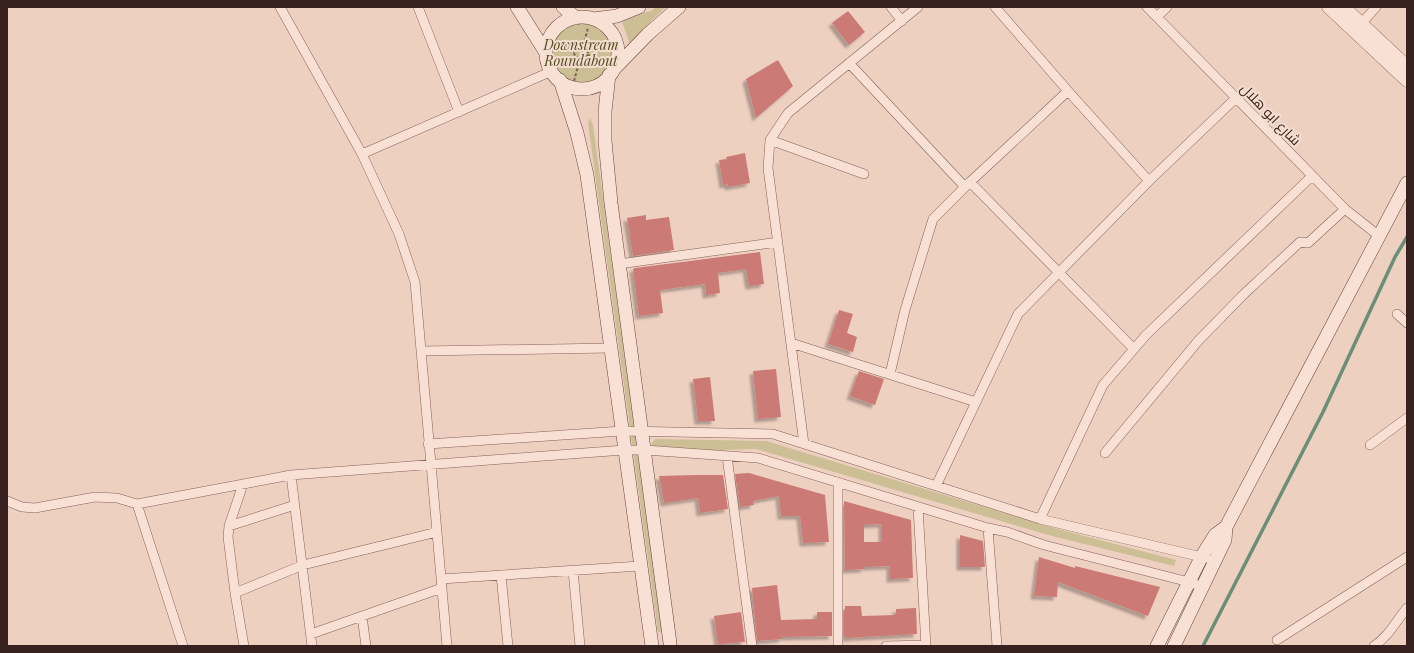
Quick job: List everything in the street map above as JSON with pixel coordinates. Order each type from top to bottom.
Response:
[{"type":"main road","points":[[517,7],[550,49]]},
{"type":"main road","points":[[563,7],[576,18]]},
{"type":"main road","points":[[592,22],[617,16],[639,7]]},
{"type":"main road","points":[[672,644],[611,202],[605,141],[605,111],[611,69],[679,7]]},
{"type":"main road","points":[[556,76],[572,87],[586,88],[599,84],[617,59],[616,40],[609,29],[600,22],[592,22],[582,17],[564,22],[554,30],[548,41],[550,49],[547,60],[556,76],[577,133],[587,175],[652,646],[658,642],[666,641],[672,644]]},
{"type":"main road","points":[[1174,646],[1225,540],[1226,527],[1407,183]]},
{"type":"main road","points":[[1157,646],[1202,556],[1215,535],[1226,527]]},
{"type":"street","points":[[280,7],[362,154],[399,234],[415,282],[428,444],[447,646]]},
{"type":"street","points":[[418,7],[459,112]]},
{"type":"street","points":[[891,7],[902,21]]},
{"type":"street","points":[[804,444],[768,168],[770,140],[788,113],[918,7]]},
{"type":"street","points":[[995,7],[1149,181]]},
{"type":"street","name":"شارع ابو هلال","points":[[1146,7],[1345,209],[1379,236]]},
{"type":"street","points":[[1156,17],[1167,7]]},
{"type":"street","points":[[1328,7],[1407,81]]},
{"type":"street","points":[[1344,7],[1407,66]]},
{"type":"street","points":[[1361,24],[1376,7]]},
{"type":"street","points":[[849,63],[967,185],[1059,273],[1134,349]]},
{"type":"street","points":[[362,154],[459,112],[556,76]]},
{"type":"street","points":[[890,374],[905,310],[933,219],[967,185],[1068,91]]},
{"type":"street","points":[[936,486],[1018,314],[1149,181],[1236,98]]},
{"type":"street","points":[[770,140],[864,174]]},
{"type":"street","points":[[1040,519],[1103,385],[1146,335],[1312,176]]},
{"type":"street","points":[[1105,452],[1199,340],[1244,294],[1300,242],[1308,243],[1345,209]]},
{"type":"street","points":[[619,264],[778,242]]},
{"type":"street","points":[[1397,314],[1407,324]]},
{"type":"street","points":[[791,343],[976,402]]},
{"type":"street","points":[[421,351],[611,348]]},
{"type":"street","points":[[1370,445],[1407,418]]},
{"type":"street","points":[[428,444],[622,431],[773,434],[1040,519],[1202,556],[1215,561]]},
{"type":"street","points":[[7,501],[22,507],[35,508],[95,497],[117,498],[137,504],[291,475],[624,450],[645,450],[758,458],[988,528],[1007,532],[1044,545],[1189,582],[1203,587]]},
{"type":"street","points":[[727,456],[752,646]]},
{"type":"street","points":[[291,475],[312,646]]},
{"type":"street","points":[[838,482],[838,646]]},
{"type":"street","points":[[243,484],[229,526],[228,537],[235,593],[244,646]]},
{"type":"street","points":[[137,504],[183,646]]},
{"type":"street","points":[[229,526],[295,505]]},
{"type":"street","points":[[886,646],[926,645],[918,507]]},
{"type":"street","points":[[988,528],[997,646]]},
{"type":"street","points":[[235,593],[303,565],[437,532]]},
{"type":"street","points":[[1277,640],[1407,557]]},
{"type":"street","points":[[311,634],[362,616],[441,584],[501,575],[640,566]]},
{"type":"street","points":[[573,570],[580,646]]},
{"type":"street","points":[[501,575],[508,646]]},
{"type":"street","points":[[1374,646],[1394,627],[1407,608]]},
{"type":"street","points":[[362,616],[366,646]]},
{"type":"path","points":[[583,46],[592,22]]},
{"type":"path","points":[[550,49],[574,51],[579,46],[583,46]]},
{"type":"path","points":[[583,46],[587,49],[587,55]]},
{"type":"path","points":[[574,51],[576,57],[580,59]]},
{"type":"path","points":[[587,55],[611,69]]},
{"type":"path","points":[[580,59],[587,55]]},
{"type":"path","points":[[574,81],[580,59]]},
{"type":"green space","points":[[656,7],[666,7],[652,20],[630,45],[621,18],[651,11]]},
{"type":"green space","name":"Downstream Roundabout","points":[[581,23],[598,28],[606,36],[611,53],[606,70],[598,78],[581,83],[564,78],[556,70],[551,53],[556,36],[564,28]]},
{"type":"green space","points":[[590,118],[593,125],[663,631],[658,632],[588,123]]},
{"type":"green space","points":[[655,439],[766,441],[1054,528],[1176,560],[1174,566],[1052,536],[756,449],[655,452],[652,450],[652,443]]},
{"type":"building","points":[[848,11],[865,32],[849,45],[832,23]]},
{"type":"building","points":[[778,60],[793,86],[756,118],[746,79]]},
{"type":"building","points":[[745,153],[750,183],[728,187],[728,184],[723,185],[719,160]]},
{"type":"building","points":[[646,215],[646,220],[669,217],[674,250],[633,256],[627,218]]},
{"type":"building","points":[[760,252],[764,284],[749,286],[746,269],[718,273],[720,293],[706,295],[705,284],[660,290],[663,313],[639,316],[633,269]]},
{"type":"building","points":[[839,310],[853,314],[847,333],[857,337],[853,352],[828,344]]},
{"type":"building","points":[[776,369],[781,417],[758,419],[753,371]]},
{"type":"building","points":[[859,371],[884,379],[875,405],[850,396]]},
{"type":"building","points":[[710,377],[715,421],[698,421],[693,379]]},
{"type":"building","points":[[749,473],[825,495],[829,542],[803,543],[800,516],[781,516],[779,496],[753,501],[754,505],[740,507],[735,474]]},
{"type":"building","points":[[723,475],[728,509],[700,513],[698,498],[664,503],[659,476]]},
{"type":"building","points":[[844,501],[911,520],[913,578],[890,579],[890,566],[864,567],[864,569],[845,570]],"holes":[[[882,524],[882,542],[864,542],[864,525]]]},
{"type":"building","points":[[960,535],[983,541],[985,567],[960,567]]},
{"type":"building","points":[[1039,557],[1075,568],[1075,566],[1160,587],[1148,616],[1058,582],[1057,597],[1034,596]]},
{"type":"building","points":[[777,585],[781,620],[817,619],[817,612],[832,612],[832,636],[782,637],[782,639],[757,641],[752,588]]},
{"type":"building","points":[[845,606],[861,606],[862,616],[896,615],[896,609],[916,608],[917,634],[846,638],[846,635],[844,635]]},
{"type":"building","points":[[741,612],[745,642],[718,644],[714,616]]},
{"type":"waterway","points":[[1203,646],[1323,412],[1395,257],[1407,237]]}]
